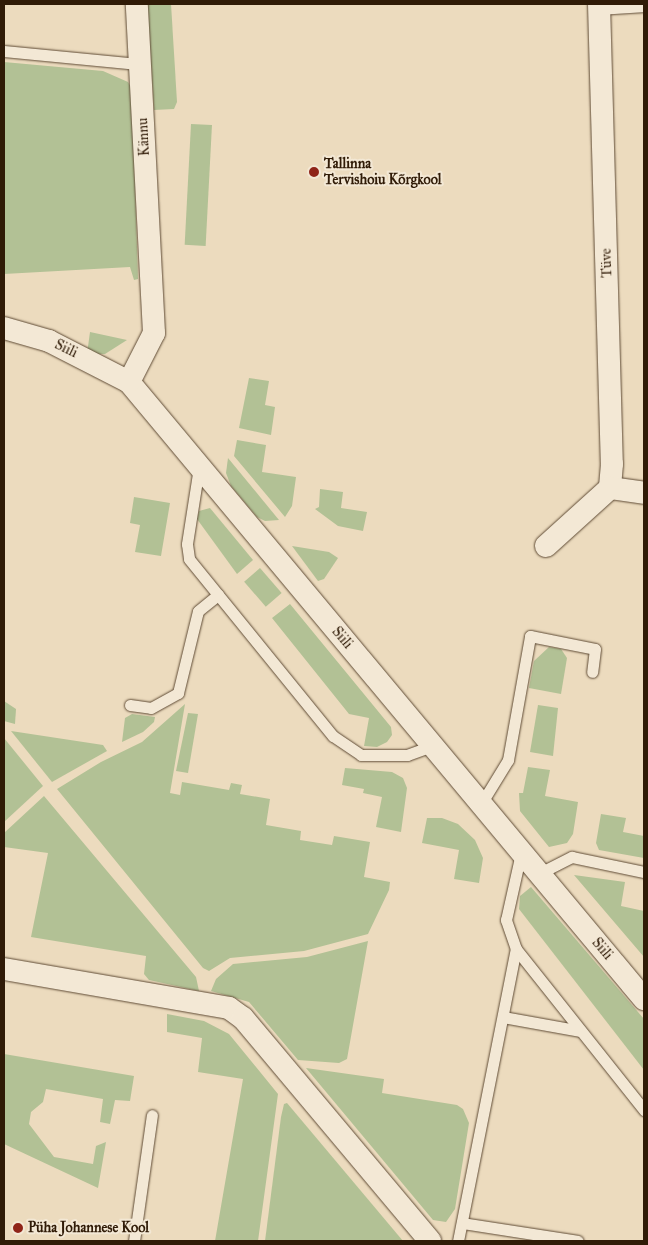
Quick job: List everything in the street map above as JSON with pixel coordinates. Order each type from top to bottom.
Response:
[{"type":"street","name":"Kännu","points":[[129,382],[154,333],[138,4]]},
{"type":"street","name":"Tüve","points":[[599,6],[612,464],[610,488]]},
{"type":"street","name":"Siili","points":[[4,328],[48,341],[129,382],[644,999]]},
{"type":"street","points":[[546,546],[610,488],[644,493]]},
{"type":"street","points":[[4,970],[229,1008],[243,1018],[430,1241]]},
{"type":"lane","points":[[599,6],[644,6]]},
{"type":"lane","points":[[4,51],[140,64]]},
{"type":"lane","points":[[199,467],[187,544],[189,559],[332,736],[361,755],[407,755],[432,746]]},
{"type":"lane","points":[[130,705],[150,708],[178,693],[198,611],[218,595]]},
{"type":"lane","points":[[480,804],[508,760],[530,636],[595,650],[592,672]]},
{"type":"lane","points":[[521,853],[506,920],[516,948],[644,1110]]},
{"type":"lane","points":[[538,874],[572,856],[644,872]]},
{"type":"lane","points":[[458,1241],[516,948]]},
{"type":"lane","points":[[502,1017],[581,1031]]},
{"type":"lane","points":[[134,1241],[152,1115]]},
{"type":"lane","points":[[462,1223],[578,1241]]},
{"type":"green space","points":[[147,4],[171,4],[177,102],[174,109],[154,110]]},
{"type":"green space","points":[[4,62],[103,71],[128,82],[132,89],[138,279],[134,280],[130,267],[4,274]]},
{"type":"green space","points":[[191,124],[212,125],[206,246],[185,245]]},
{"type":"green space","points":[[90,332],[127,340],[105,354],[87,354]]},
{"type":"green space","points":[[249,378],[269,381],[265,405],[275,407],[271,435],[239,428]]},
{"type":"green space","points":[[237,440],[266,445],[262,472],[296,477],[292,506],[285,517],[234,456]]},
{"type":"green space","points":[[228,458],[279,520],[265,521],[257,517],[231,486],[226,473]]},
{"type":"green space","points":[[320,489],[343,492],[341,508],[367,512],[363,531],[338,526],[315,509],[319,507]]},
{"type":"green space","points":[[134,497],[170,503],[161,556],[135,552],[140,525],[130,523]]},
{"type":"green space","points":[[210,508],[253,560],[237,574],[197,519],[199,511]]},
{"type":"green space","points":[[292,546],[329,552],[338,558],[324,579],[318,581]]},
{"type":"green space","points":[[260,568],[282,593],[266,607],[244,582]]},
{"type":"green space","points":[[290,604],[391,727],[392,735],[387,742],[377,747],[364,746],[369,718],[349,714],[272,618]]},
{"type":"green space","points":[[549,647],[561,649],[567,658],[561,694],[529,688],[534,661]]},
{"type":"green space","points":[[4,701],[16,709],[15,724],[4,721]]},
{"type":"green space","points":[[185,704],[170,793],[180,795],[182,782],[229,790],[231,783],[242,785],[240,794],[270,799],[266,825],[301,831],[300,840],[332,845],[334,836],[370,842],[364,877],[390,882],[389,890],[368,934],[304,951],[230,958],[209,971],[203,968],[57,789],[101,762],[142,742]]},
{"type":"green space","points":[[538,705],[558,708],[553,756],[530,752]]},
{"type":"green space","points":[[188,713],[198,714],[188,773],[176,771]]},
{"type":"green space","points":[[132,714],[155,717],[154,722],[143,732],[122,742],[125,718]]},
{"type":"green space","points":[[11,731],[103,745],[107,751],[52,782]]},
{"type":"green space","points":[[4,738],[43,786],[4,822]]},
{"type":"green space","points":[[528,767],[550,770],[545,796],[578,802],[573,834],[567,843],[549,847],[520,811],[519,793],[523,793]]},
{"type":"green space","points":[[345,768],[392,772],[403,778],[407,788],[401,832],[376,827],[382,797],[363,793],[364,789],[342,785]]},
{"type":"green space","points":[[44,796],[196,977],[199,991],[149,980],[144,974],[146,956],[31,937],[48,853],[4,847],[4,833]]},
{"type":"green space","points":[[601,814],[626,818],[623,832],[644,836],[644,858],[599,850],[596,843]]},
{"type":"green space","points":[[427,818],[442,818],[458,824],[475,840],[483,858],[479,883],[454,879],[459,850],[422,843]]},
{"type":"green space","points":[[574,875],[625,882],[621,906],[644,911],[644,957]]},
{"type":"green space","points":[[531,887],[644,1019],[644,1070],[519,909],[520,896]]},
{"type":"green space","points":[[368,941],[347,1059],[339,1063],[298,1060],[249,1002],[211,991],[216,979],[233,964],[307,957]]},
{"type":"green space","points":[[167,1014],[204,1021],[229,1034],[278,1094],[258,1241],[215,1241],[243,1079],[198,1072],[202,1038],[167,1032]]},
{"type":"green space","points":[[4,1054],[134,1076],[130,1101],[115,1100],[110,1124],[100,1122],[103,1099],[46,1089],[43,1102],[31,1112],[29,1124],[54,1157],[93,1164],[96,1146],[106,1142],[98,1188],[4,1144]]},
{"type":"green space","points":[[306,1068],[384,1079],[382,1093],[457,1105],[463,1109],[469,1123],[455,1209],[446,1222],[433,1220]]},
{"type":"green space","points":[[287,1103],[403,1241],[265,1241],[281,1117],[284,1104]]},
{"type":"place","name":"Tallinna Tervishoiu Kõrgkool","points":[[314,172]]},
{"type":"place","name":"Püha Johannese Kool","points":[[18,1228]]}]
